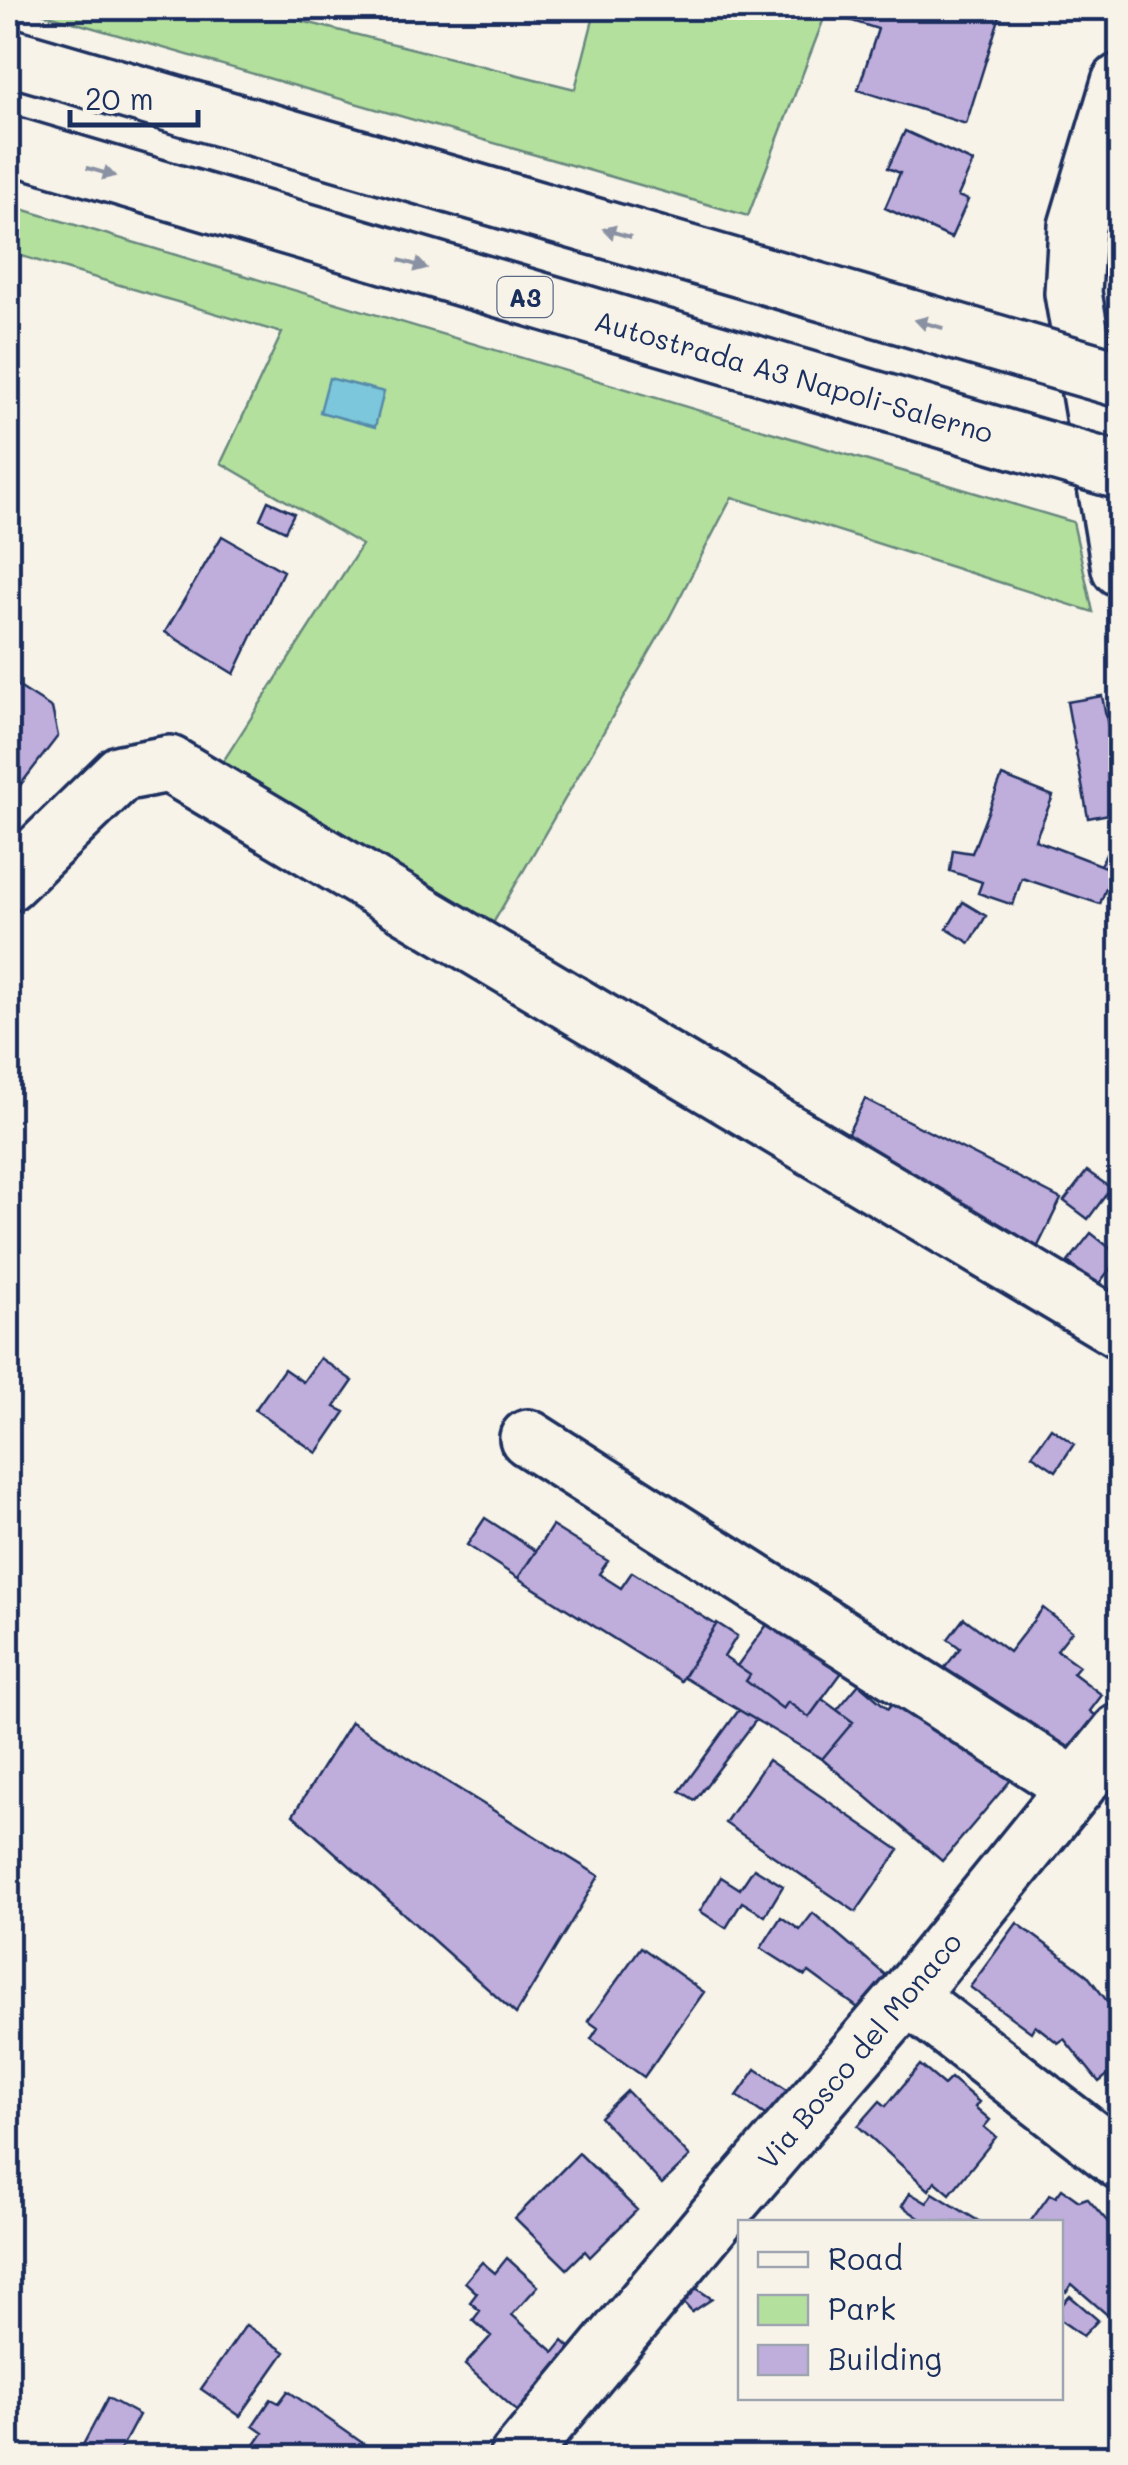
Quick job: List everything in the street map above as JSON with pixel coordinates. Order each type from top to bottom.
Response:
[{"type":"main road","points":[[8,56],[1120,378]]},
{"type":"main road","points":[[1120,82],[1077,226],[1073,293],[1120,568]]},
{"type":"main road","name":"Autostrada A3 Napoli-Salerno","points":[[8,144],[1120,471]]},
{"type":"main road","points":[[8,883],[121,773],[170,764],[1120,1330]]},
{"type":"main road","points":[[528,1438],[1076,1787]]},
{"type":"main road","name":"Via Bosco del Monaco","points":[[517,2458],[716,2218],[908,1996],[1120,1732]]},
{"type":"main road","points":[[908,1996],[1120,2161]]},
{"type":"green space","points":[[24,8],[249,8],[575,89],[596,8],[828,8],[748,216]]},
{"type":"green space","points":[[8,205],[1073,522],[1093,612],[732,497],[667,622],[488,932],[215,774],[362,545],[221,463],[282,333],[8,252]]},
{"type":"water","points":[[329,378],[384,392],[375,427],[320,412]]},
{"type":"building","points":[[853,8],[1002,9],[966,124],[858,90],[878,29],[849,20]]},
{"type":"building","points":[[905,131],[973,162],[958,196],[968,200],[951,238],[885,208],[900,173],[888,168]]},
{"type":"building","points":[[268,501],[294,513],[285,531],[260,519]]},
{"type":"building","points":[[222,536],[283,571],[234,674],[165,632]]},
{"type":"building","points":[[8,680],[52,708],[58,736],[8,801]]},
{"type":"building","points":[[1102,696],[1120,786],[1120,812],[1088,818],[1067,702]]},
{"type":"building","points":[[1002,776],[1053,796],[1035,840],[1113,870],[1100,904],[1022,878],[1013,905],[978,893],[982,882],[950,871],[953,850],[972,853]]},
{"type":"building","points":[[1120,838],[1120,880],[1110,880],[1113,870],[1100,865],[1114,840]]},
{"type":"building","points":[[963,902],[986,916],[970,943],[947,929]]},
{"type":"building","points":[[865,1099],[1061,1199],[1036,1250],[895,1178],[902,1166],[846,1137]]},
{"type":"building","points":[[1087,1171],[1111,1188],[1088,1219],[1064,1201]]},
{"type":"building","points":[[1091,1233],[1120,1256],[1097,1286],[1068,1262]]},
{"type":"building","points":[[320,1358],[353,1381],[335,1407],[345,1412],[317,1453],[255,1410],[284,1369],[303,1382]]},
{"type":"building","points":[[1051,1428],[1074,1444],[1056,1471],[1032,1455]]},
{"type":"building","points":[[485,1518],[536,1551],[518,1578],[467,1545]]},
{"type":"building","points":[[552,1526],[608,1561],[599,1574],[621,1588],[632,1572],[716,1625],[681,1681],[518,1578]]},
{"type":"building","points":[[782,1604],[854,1656],[809,1717],[788,1702],[783,1709],[746,1681],[750,1675],[737,1666]]},
{"type":"building","points":[[1043,1608],[1072,1631],[1057,1650],[1079,1666],[1073,1673],[1102,1695],[1090,1711],[1105,1723],[1077,1759],[1025,1719],[1015,1732],[940,1674],[960,1648],[948,1639],[964,1618],[1009,1652]]},
{"type":"building","points":[[717,1623],[737,1636],[724,1657],[750,1675],[746,1681],[783,1709],[788,1702],[809,1717],[822,1699],[853,1722],[822,1759],[683,1677]]},
{"type":"building","points":[[910,1683],[1021,1768],[942,1861],[822,1759],[853,1722],[837,1710],[859,1684],[888,1709]]},
{"type":"building","points":[[739,1710],[756,1720],[695,1800],[680,1791]]},
{"type":"building","points":[[351,1722],[599,1876],[516,2014],[293,1815]]},
{"type":"building","points":[[768,1760],[899,1850],[856,1912],[725,1823]]},
{"type":"building","points":[[754,1868],[783,1886],[765,1916],[742,1902],[726,1928],[700,1911],[721,1877],[740,1889]]},
{"type":"building","points":[[813,1913],[890,1979],[865,2013],[809,1972],[805,1976],[761,1948],[781,1917],[800,1930]]},
{"type":"building","points":[[1017,1923],[1087,1975],[1120,2018],[1120,2065],[1099,2082],[1064,2039],[1058,2043],[1035,2025],[1031,2032],[970,1987]]},
{"type":"building","points":[[641,1947],[704,1992],[644,2077],[591,2039],[598,2028],[588,2021]]},
{"type":"building","points":[[920,2065],[944,2085],[951,2078],[979,2102],[975,2107],[990,2120],[984,2127],[996,2137],[950,2194],[935,2181],[929,2190],[858,2126],[880,2101],[886,2106]]},
{"type":"building","points":[[756,2069],[793,2094],[774,2121],[737,2096]]},
{"type":"building","points":[[627,2091],[690,2157],[662,2184],[600,2117]]},
{"type":"building","points":[[579,2153],[637,2210],[590,2257],[585,2251],[567,2269],[515,2218]]},
{"type":"building","points":[[1062,2189],[1079,2201],[1087,2198],[1120,2236],[1120,2326],[1072,2284],[1066,2292],[1063,2290],[1063,2220],[1031,2220],[1050,2194],[1056,2197]]},
{"type":"building","points":[[910,2193],[927,2203],[933,2193],[977,2220],[922,2220],[902,2206]]},
{"type":"building","points":[[507,2258],[538,2286],[512,2315],[554,2352],[563,2341],[582,2358],[527,2420],[465,2365],[491,2336],[473,2320],[480,2311],[470,2302],[477,2293],[465,2282],[482,2262],[495,2273]]},
{"type":"building","points":[[693,2286],[712,2299],[692,2312],[681,2300]]},
{"type":"building","points":[[1070,2296],[1098,2320],[1083,2336],[1063,2322],[1063,2304]]},
{"type":"building","points":[[246,2325],[285,2352],[240,2416],[201,2389]]},
{"type":"building","points":[[288,2391],[367,2446],[360,2458],[246,2458],[263,2433],[253,2426],[271,2399],[279,2403]]},
{"type":"building","points":[[108,2398],[139,2415],[116,2458],[76,2458]]}]
